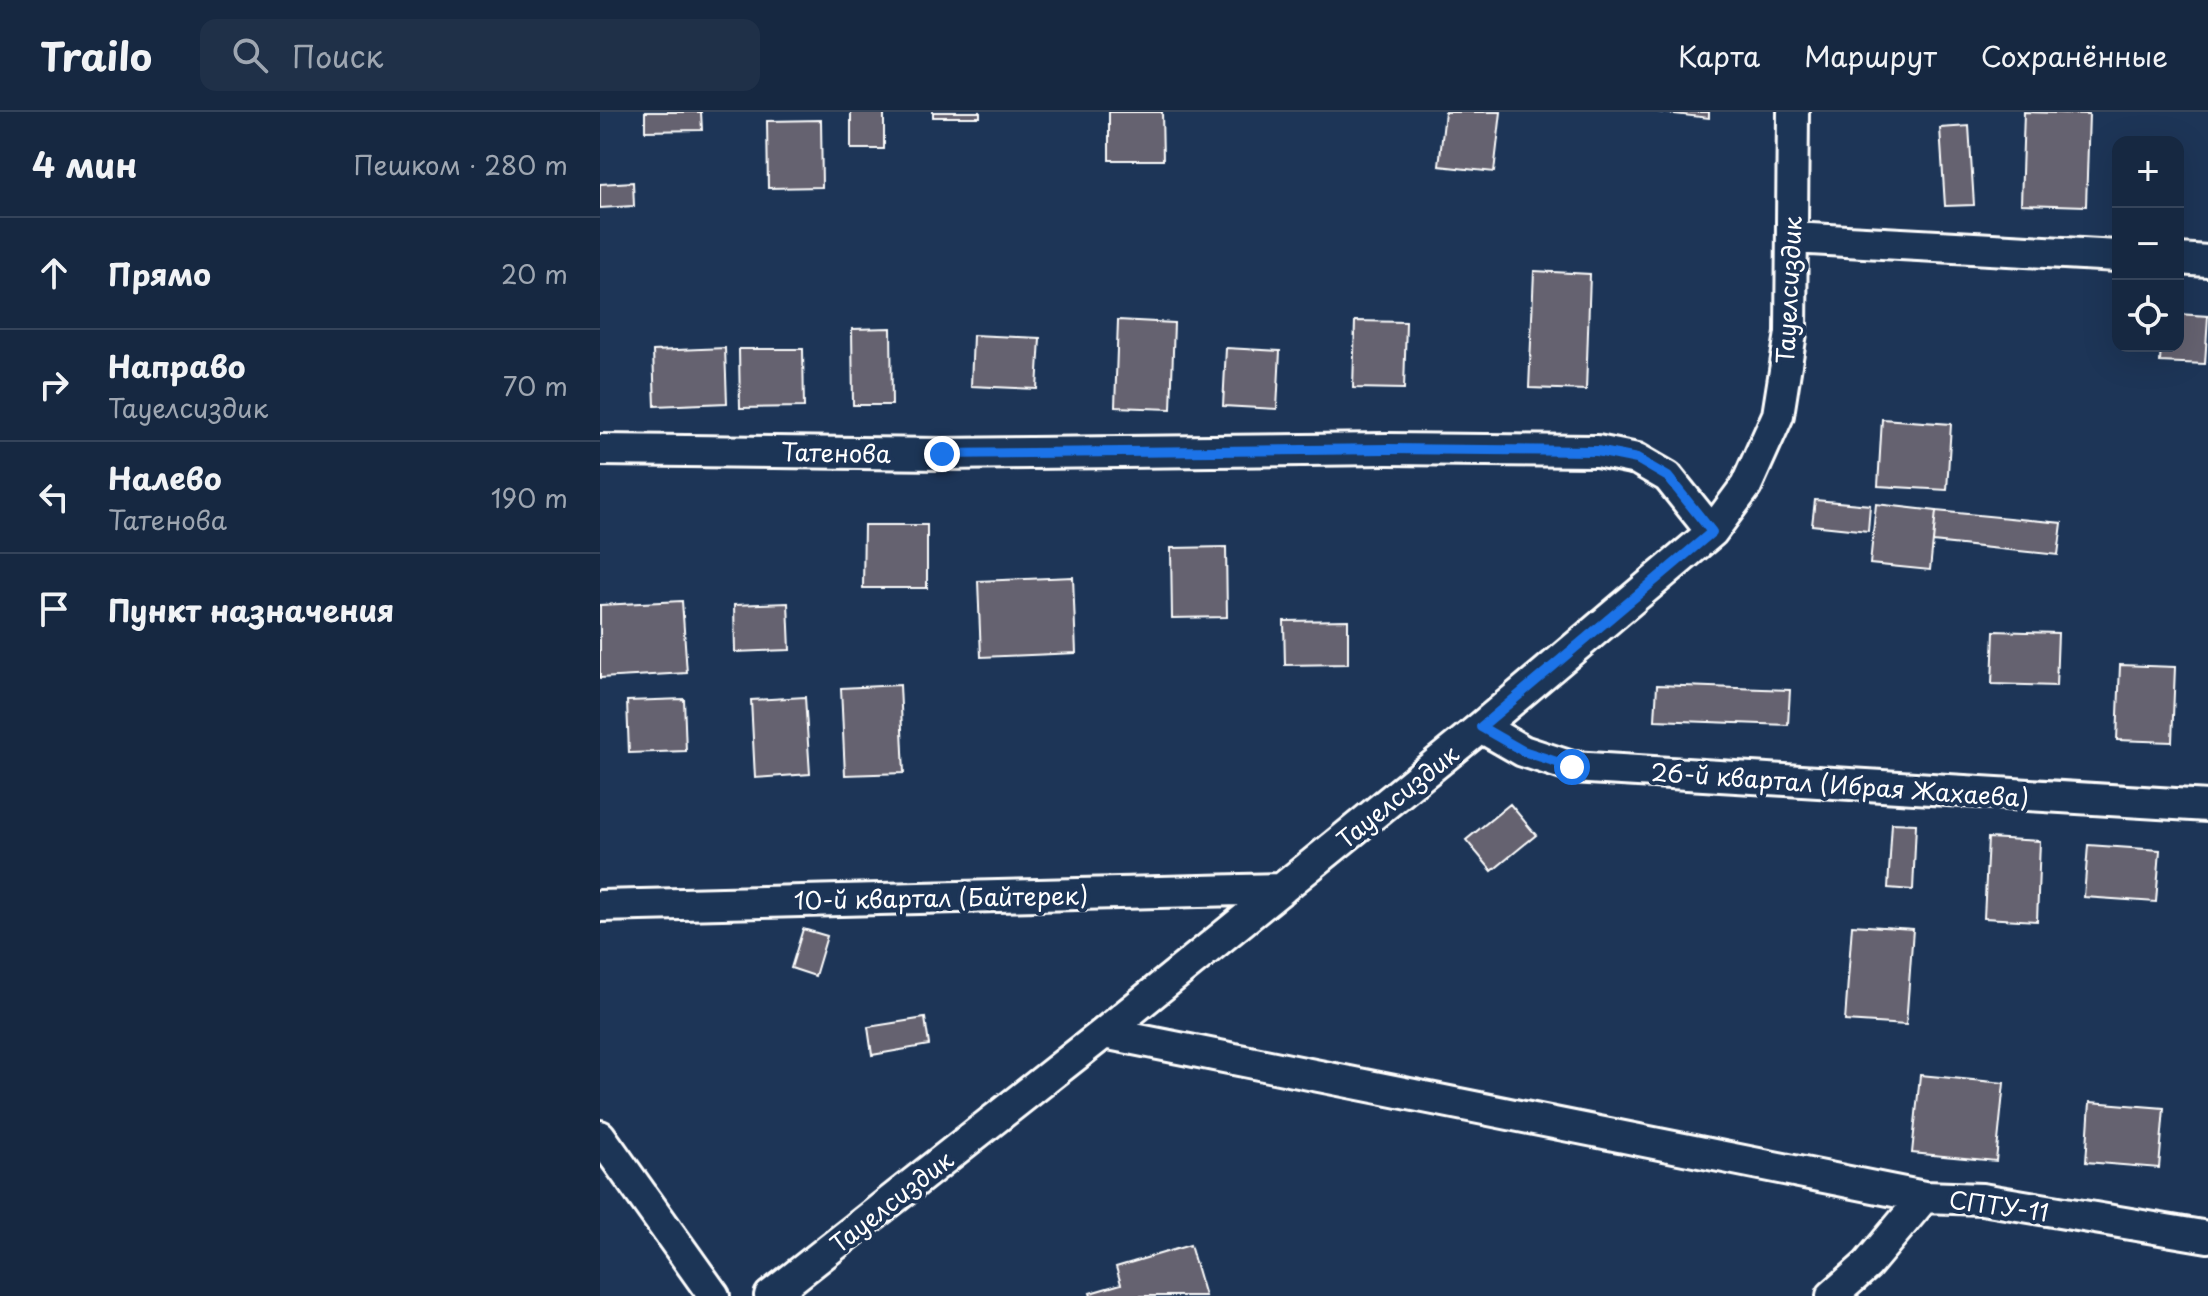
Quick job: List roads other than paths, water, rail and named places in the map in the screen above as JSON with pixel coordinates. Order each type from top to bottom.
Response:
[{"type":"street","name":"Тауелсиздик","points":[[770,1296],[1282,889],[1481,727],[1712,532],[1746,486],[1778,415],[1791,333],[1793,112]]},
{"type":"street","points":[[1792,238],[2112,256]]},
{"type":"street","points":[[2184,259],[2208,261]]},
{"type":"street","name":"Татенова","points":[[600,450],[942,454],[1387,449],[1597,451],[1637,459],[1668,477],[1712,532]]},
{"type":"street","name":"26-й квартал (Ибрая Жахаева)","points":[[1481,727],[1523,751],[1572,767],[2208,806]]},
{"type":"street","name":"10-й квартал (Байтерек)","points":[[600,906],[1282,889]]},
{"type":"street","points":[[1104,1033],[1924,1197]]},
{"type":"street","points":[[600,1136],[714,1296]]},
{"type":"street","name":"СПТУ-11","points":[[1832,1296],[1867,1265],[1924,1197],[1982,1199],[2208,1237]]}]
